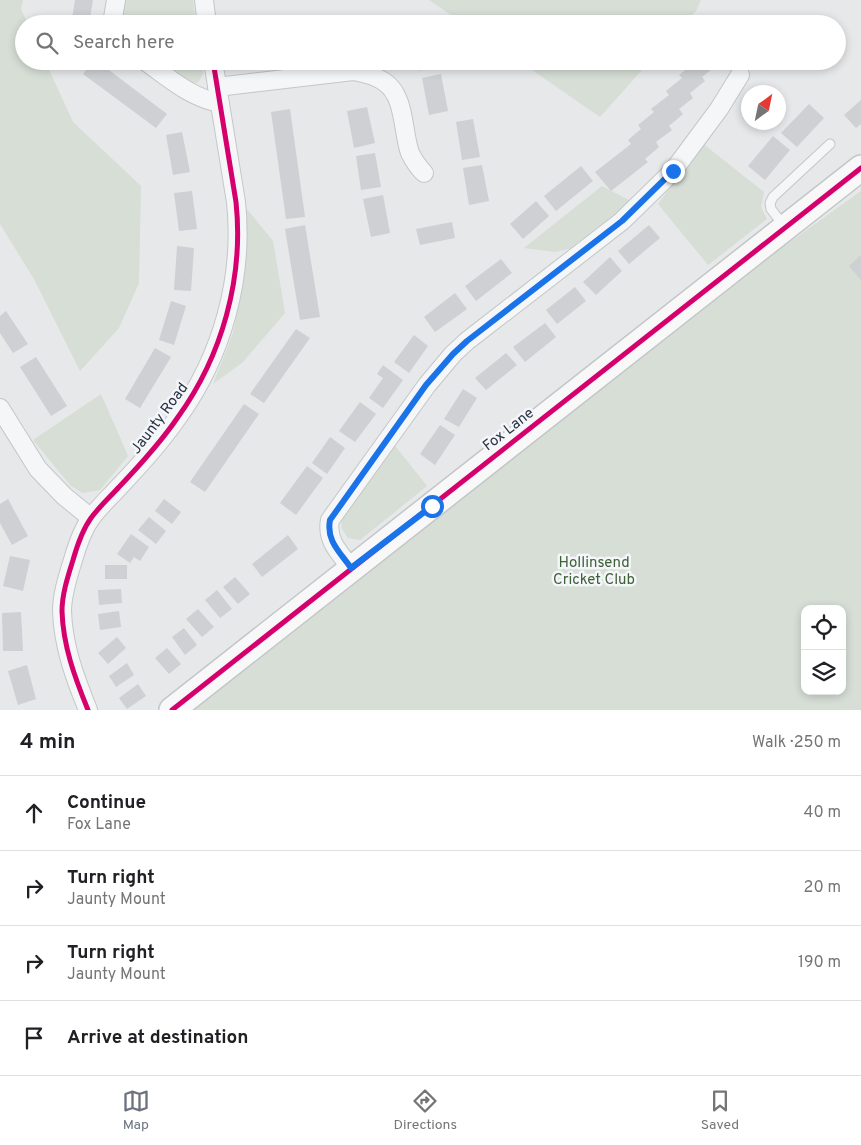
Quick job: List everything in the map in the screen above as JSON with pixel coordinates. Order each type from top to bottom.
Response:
[{"type":"street","points":[[114,15],[116,0]]},
{"type":"street","points":[[204,0],[206,15]]},
{"type":"street","points":[[158,70],[195,96],[206,100],[218,95],[353,71],[371,75],[385,82],[393,91],[399,103],[414,162],[424,173]]},
{"type":"street","name":"Jaunty Road","points":[[88,710],[75,680],[70,662],[62,610],[67,578],[76,550],[91,518],[177,419],[195,392],[222,332],[236,273],[238,220],[214,70]]},
{"type":"street","points":[[351,568],[331,540],[328,531],[330,520],[426,385],[467,341],[622,221],[673,171],[719,109],[740,75]]},
{"type":"street","name":"Fox Lane","points":[[172,710],[861,168]]},
{"type":"street","points":[[0,408],[5,429],[38,469],[64,496],[91,518]]},
{"type":"lane","points":[[784,227],[771,209],[770,203],[773,197],[830,144]]},
{"type":"green space","points":[[0,0],[23,0],[21,9],[24,15],[15,15],[15,70],[49,70],[73,122],[141,186],[139,283],[119,328],[80,371],[34,279],[0,224]]},
{"type":"green space","points":[[123,0],[193,0],[195,15],[121,15]]},
{"type":"green space","points":[[429,0],[701,0],[692,15],[451,15]]},
{"type":"green space","points":[[172,70],[203,70],[199,82],[191,84]]},
{"type":"green space","points":[[532,70],[642,70],[600,117]]},
{"type":"green space","points":[[702,143],[764,192],[761,207],[767,219],[708,265],[658,204]]},
{"type":"green space","points":[[602,186],[631,201],[569,249],[555,252],[524,248]]},
{"type":"green space","name":"Hollinsend Cricket Club","points":[[861,191],[861,710],[182,710],[609,383],[727,287]]},
{"type":"green space","points":[[246,208],[273,241],[285,313],[243,362],[213,384],[233,333],[244,276],[247,242]]},
{"type":"green space","points":[[101,394],[128,456],[100,490],[83,493],[71,486],[33,440]]},
{"type":"green space","points":[[395,446],[427,486],[360,540],[348,538],[342,529],[341,520]]},
{"type":"building","points":[[75,0],[93,0],[90,15],[72,15]]},
{"type":"building","points":[[86,70],[109,70],[167,114],[156,128],[83,74]]},
{"type":"building","points":[[685,70],[711,70],[702,77],[705,81],[690,93],[693,98],[679,109],[683,114],[669,126],[672,130],[656,142],[659,147],[645,159],[648,162],[611,191],[595,172],[631,144],[628,140],[641,129],[638,125],[654,112],[651,109],[669,95],[666,91],[682,78],[679,75]]},
{"type":"building","points":[[441,74],[448,111],[429,115],[422,78]]},
{"type":"building","points":[[861,100],[861,124],[856,128],[844,115]]},
{"type":"building","points":[[809,104],[824,118],[797,147],[781,133],[786,130]]},
{"type":"building","points":[[367,107],[375,143],[354,148],[347,111]]},
{"type":"building","points":[[290,109],[305,217],[286,219],[271,112]]},
{"type":"building","points":[[473,119],[480,157],[462,160],[456,122]]},
{"type":"building","points":[[182,132],[190,172],[173,175],[166,135]]},
{"type":"building","points":[[773,136],[790,150],[765,180],[748,166]]},
{"type":"building","points":[[375,153],[381,187],[361,190],[356,156]]},
{"type":"building","points":[[482,165],[489,201],[469,205],[463,168]]},
{"type":"building","points":[[581,166],[593,181],[556,211],[544,196]]},
{"type":"building","points":[[192,191],[197,229],[179,231],[174,193]]},
{"type":"building","points":[[383,195],[390,233],[371,237],[363,199]]},
{"type":"building","points":[[536,201],[549,216],[523,239],[510,224]]},
{"type":"building","points":[[452,222],[455,238],[420,245],[416,229]]},
{"type":"building","points":[[305,225],[320,317],[300,320],[285,229]]},
{"type":"building","points":[[649,225],[660,238],[629,264],[618,251]]},
{"type":"building","points":[[177,246],[194,248],[191,291],[174,290]]},
{"type":"building","points":[[861,255],[861,280],[849,266]]},
{"type":"building","points":[[610,257],[622,271],[596,295],[583,282]]},
{"type":"building","points":[[501,259],[512,273],[476,301],[465,286]]},
{"type":"building","points":[[575,287],[586,301],[557,324],[546,310]]},
{"type":"building","points":[[455,293],[467,309],[435,332],[424,317]]},
{"type":"building","points":[[171,301],[186,306],[174,345],[159,340]]},
{"type":"building","points":[[6,311],[28,344],[13,353],[0,333],[0,316]]},
{"type":"building","points":[[545,323],[556,337],[525,362],[513,347]]},
{"type":"building","points":[[296,329],[310,338],[264,403],[250,394]]},
{"type":"building","points":[[414,335],[428,346],[409,373],[394,362]]},
{"type":"building","points":[[155,348],[171,357],[140,408],[125,399]]},
{"type":"building","points":[[506,353],[517,365],[486,390],[475,378]]},
{"type":"building","points":[[36,357],[67,406],[51,416],[20,367]]},
{"type":"building","points":[[383,365],[403,380],[383,408],[369,398],[383,378],[377,374]]},
{"type":"building","points":[[463,389],[477,398],[459,427],[444,419]]},
{"type":"building","points":[[360,402],[376,414],[355,442],[339,431]]},
{"type":"building","points":[[244,404],[259,414],[205,492],[190,482]]},
{"type":"building","points":[[440,425],[455,435],[435,465],[420,454]]},
{"type":"building","points":[[330,437],[345,448],[327,474],[312,463]]},
{"type":"building","points":[[307,466],[323,478],[296,515],[280,503]]},
{"type":"building","points":[[8,499],[28,536],[12,545],[0,523],[0,504]]},
{"type":"building","points":[[164,499],[181,512],[172,524],[155,511]]},
{"type":"building","points":[[149,517],[166,531],[156,544],[138,530]]},
{"type":"building","points":[[131,534],[149,547],[140,561],[134,557],[130,563],[117,554]]},
{"type":"building","points":[[288,535],[298,549],[262,577],[252,564]]},
{"type":"building","points":[[10,556],[30,560],[23,591],[3,586]]},
{"type":"building","points":[[105,565],[127,565],[127,579],[105,579]]},
{"type":"building","points":[[235,577],[250,594],[238,604],[223,587]]},
{"type":"building","points":[[121,589],[122,603],[99,605],[98,590]]},
{"type":"building","points":[[217,590],[232,609],[220,618],[205,600]]},
{"type":"building","points":[[198,609],[214,627],[202,637],[186,619]]},
{"type":"building","points":[[119,611],[121,627],[100,630],[98,614]]},
{"type":"building","points":[[21,612],[23,651],[3,651],[2,613]]},
{"type":"building","points":[[184,628],[197,645],[185,655],[172,637]]},
{"type":"building","points":[[117,637],[126,648],[108,664],[98,653]]},
{"type":"building","points":[[167,648],[181,664],[169,674],[155,658]]},
{"type":"building","points":[[127,663],[134,675],[116,687],[109,676]]},
{"type":"building","points":[[27,665],[36,699],[18,705],[8,671]]},
{"type":"building","points":[[138,684],[146,696],[127,709],[119,698]]},
{"type":"cycle path","points":[[88,710],[70,662],[62,611],[64,592],[76,549],[91,518],[157,444],[193,393],[207,368],[218,342],[233,287],[238,231],[236,202],[214,70]]},
{"type":"cycle path","points":[[172,710],[861,168]]},
{"type":"route","points":[[432,506],[351,568],[331,540],[328,531],[330,520],[426,385],[453,354],[467,341],[622,221],[673,171]]}]
